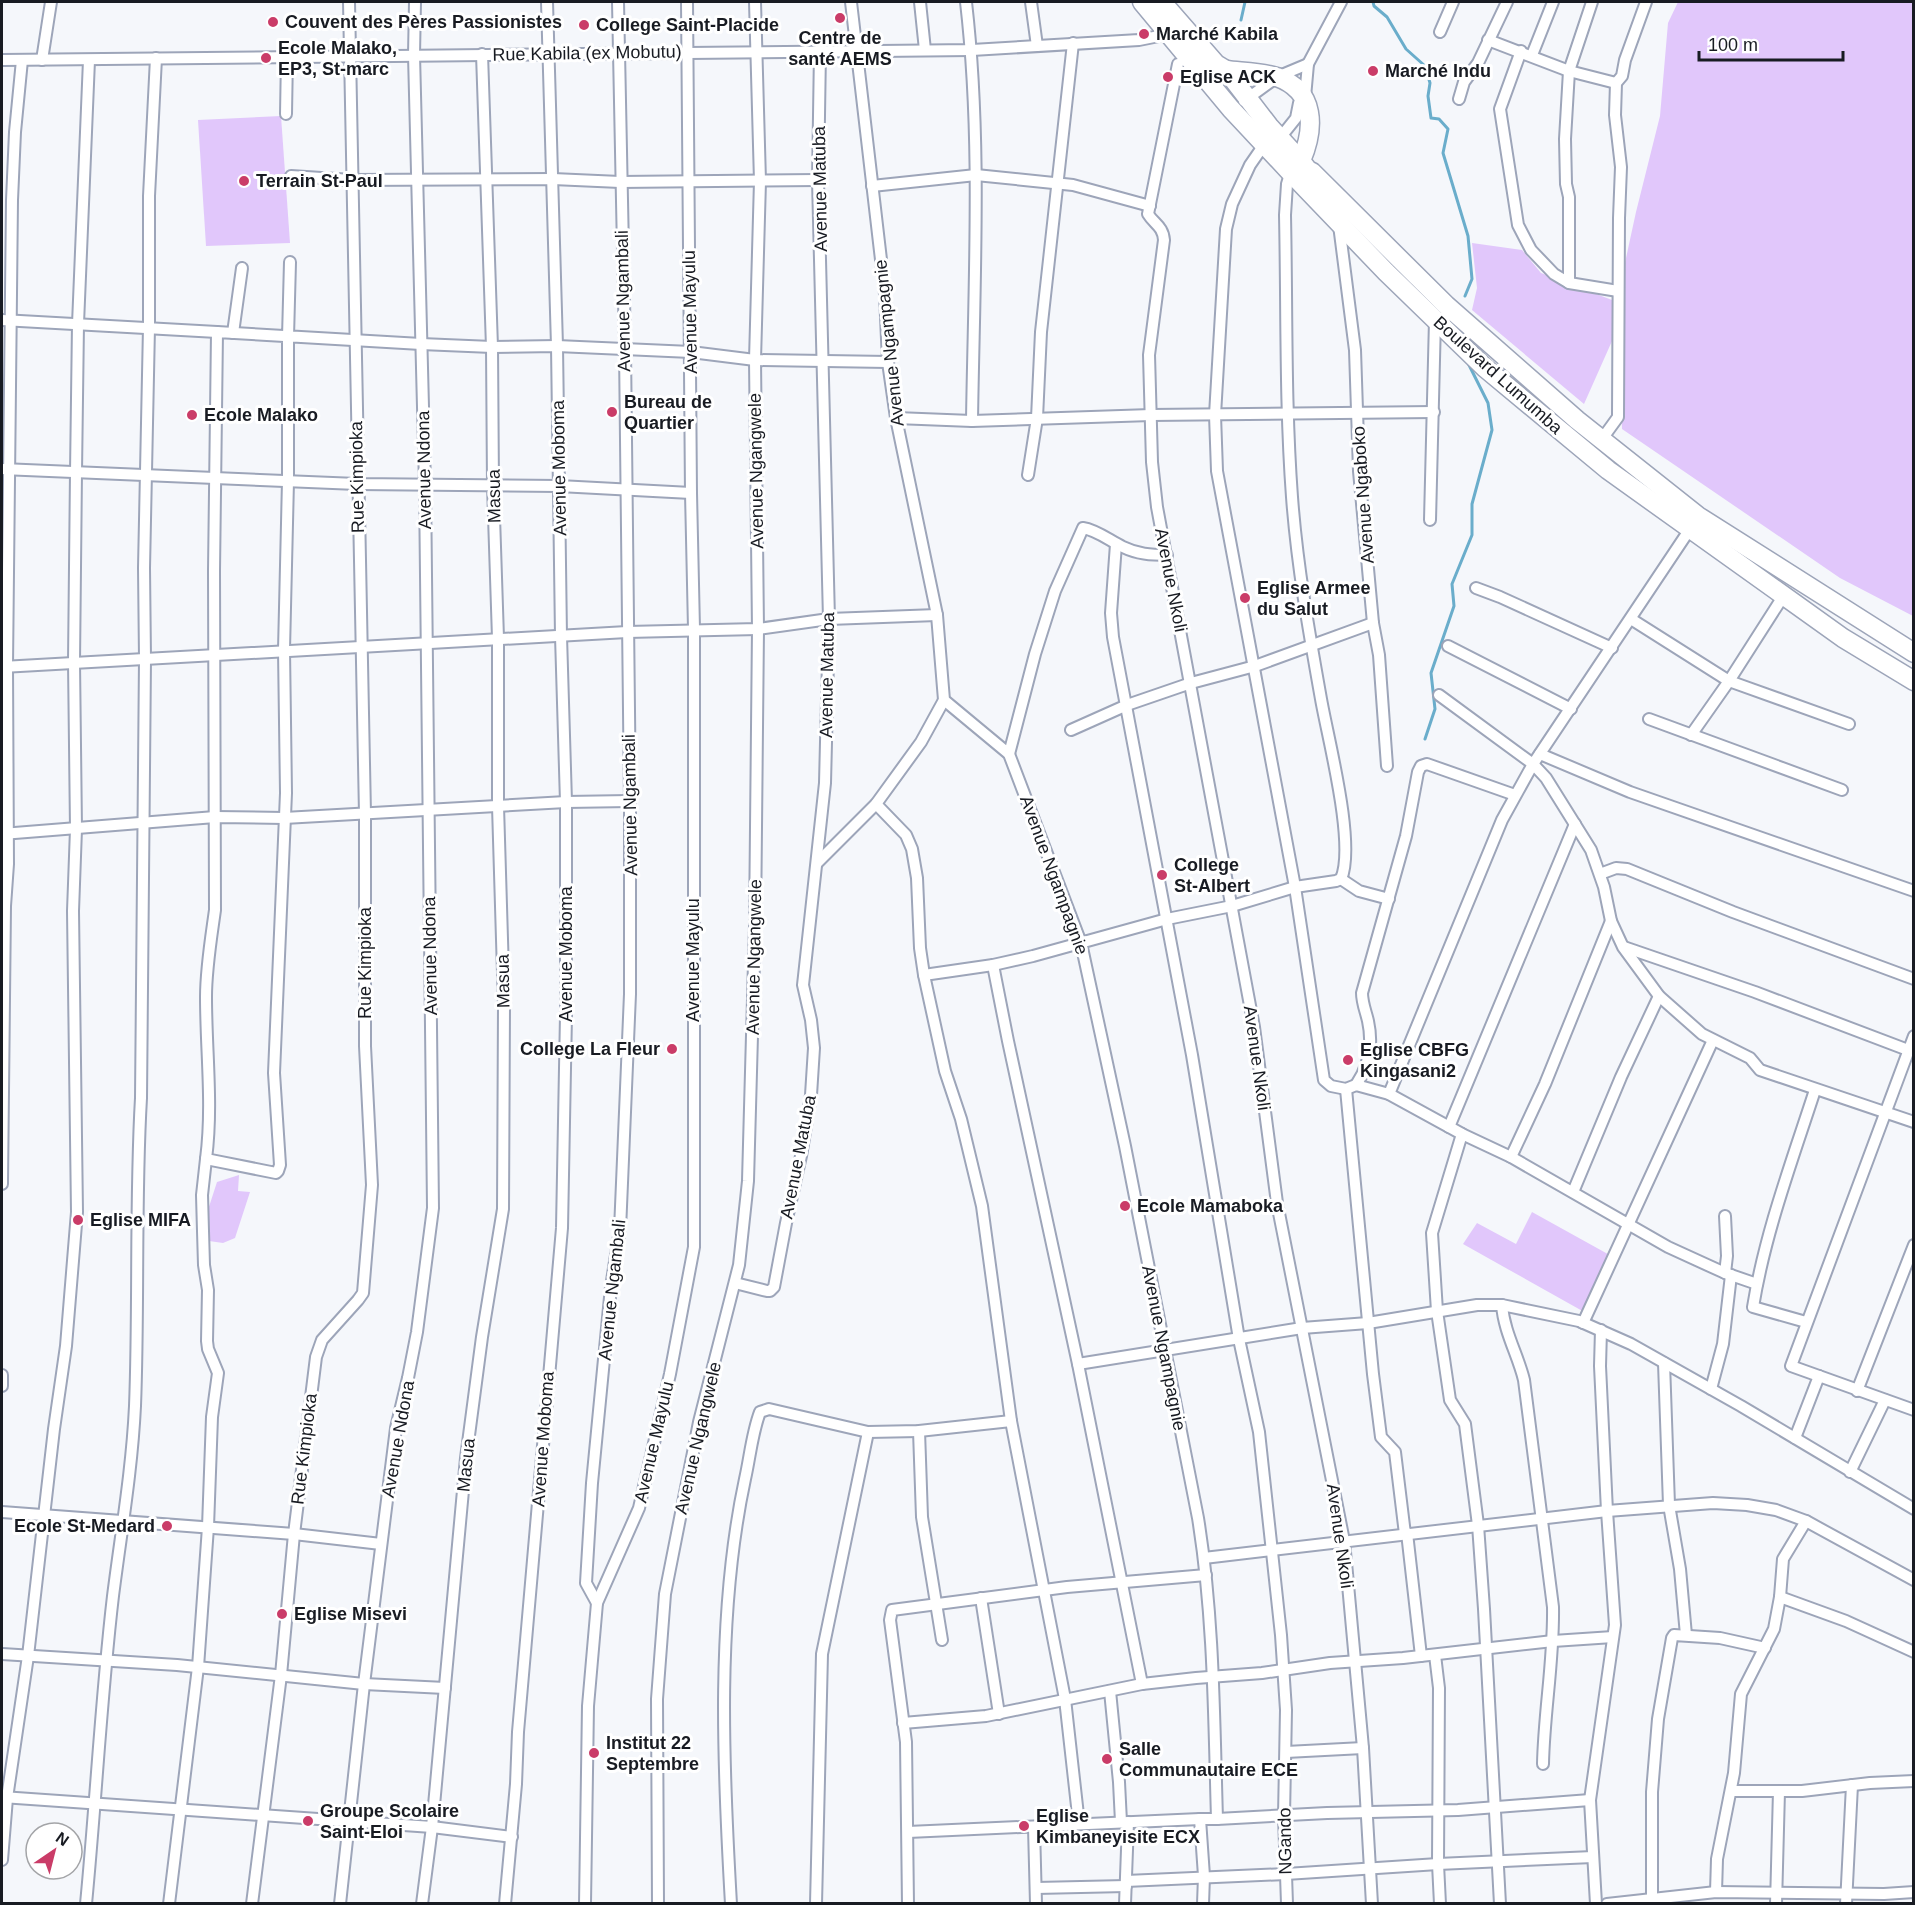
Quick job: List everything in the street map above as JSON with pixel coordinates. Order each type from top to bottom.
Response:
[{"type":"highway","name":"Boulevard Lumumba","points":[[1142,2],[1232,110],[1274,142]]},
{"type":"highway","name":"Boulevard Lumumba","points":[[1162,2],[1216,64],[1226,70],[1274,142],[1296,166],[1339,224],[1485,368],[1558,431],[1608,470],[1843,638],[1914,681]]},
{"type":"highway","points":[[1209,83],[1226,70],[1276,77],[1297,89],[1308,103],[1309,130],[1307,146],[1296,166]]},
{"type":"highway","name":"Boulevard Lumumba","points":[[1296,166],[1312,172],[1446,305],[1577,420],[1698,516],[1914,653]]},
{"type":"street","points":[[42,60],[51,2]]},
{"type":"street","name":"Rue Kimpioka","points":[[252,1904],[281,1675],[294,1534],[318,1348],[322,1340],[363,1293],[372,1185],[365,1046],[365,814],[349,2]]},
{"type":"street","name":"Avenue Ndona","points":[[340,1904],[364,1684],[396,1428],[417,1332],[433,1208],[425,485],[419,179],[414,55],[415,2]]},
{"type":"street","name":"Avenue Moboma","points":[[505,1904],[512,1837],[519,1709],[562,1228],[566,1015],[566,802],[548,2]]},
{"type":"street","name":"Avenue Ngambali","points":[[597,1603],[586,1583],[592,1483],[611,1287],[620,1230],[630,994],[625,349],[618,2]]},
{"type":"street","name":"Avenue Mayulu","points":[[585,1904],[588,1706],[597,1603],[639,1508],[670,1374],[694,1247],[694,629],[687,2]]},
{"type":"street","name":"Avenue Ngangwele","points":[[658,1904],[657,1699],[665,1594],[699,1422],[740,1259],[748,1181],[755,926],[758,629],[755,360],[760,181],[755,2]]},
{"type":"street","name":"Avenue Ngampagnie","points":[[851,2],[885,294],[888,362],[896,418],[937,615],[944,700]]},
{"type":"street","points":[[920,2],[925,50]]},
{"type":"street","points":[[966,2],[972,50],[976,175],[972,420]]},
{"type":"street","points":[[1031,2],[1037,46]]},
{"type":"street","points":[[1341,2],[1308,64],[1305,97],[1299,104],[1296,118],[1274,142],[1259,152],[1250,165],[1232,204],[1226,229],[1215,415],[1217,471],[1295,887],[1324,1080],[1331,1086],[1389,1094],[1511,1158],[1668,1247],[1728,1274],[1757,1284]]},
{"type":"street","points":[[1440,32],[1453,2]]},
{"type":"street","points":[[1459,99],[1464,82],[1478,63],[1507,2]]},
{"type":"street","points":[[1532,55],[1553,2]]},
{"type":"street","points":[[1569,284],[1569,197],[1565,140],[1569,70],[1592,2]]},
{"type":"street","points":[[1602,439],[1618,417],[1621,168],[1615,115],[1616,83],[1622,76],[1625,60],[1646,2]]},
{"type":"street","name":"Rue Kabila (ex Mobutu)","points":[[2,60],[972,50],[1139,40],[1164,35],[1171,38]]},
{"type":"street","points":[[1488,40],[1569,70],[1616,83]]},
{"type":"street","points":[[1028,475],[1037,418],[1041,332],[1073,43]]},
{"type":"street","name":"Avenue Matuba","points":[[735,1283],[770,1291],[774,1287],[811,1095],[814,1048],[811,1020],[802,991],[825,783],[830,619],[818,180],[820,51]]},
{"type":"street","points":[[1521,51],[1500,109],[1518,225],[1531,250],[1548,269],[1569,284],[1618,291]]},
{"type":"street","name":"Masua","points":[[422,1904],[432,1827],[463,1489],[476,1379],[503,1209],[504,1006],[498,806],[498,638],[493,486],[492,347],[482,54]]},
{"type":"street","points":[[286,114],[287,56]]},
{"type":"street","points":[[86,1904],[96,1805],[106,1661],[124,1521],[135,1407],[138,1152],[141,1098],[149,196],[156,58]]},
{"type":"street","points":[[2,1184],[4,906],[8,864],[4,834],[6,320],[14,143],[22,60]]},
{"type":"street","points":[[2,1860],[4,1798],[28,1656],[66,1346],[77,1212],[73,911],[76,829],[74,662],[78,324],[89,60]]},
{"type":"street","points":[[872,186],[976,175],[1072,185],[1150,213],[1178,64]]},
{"type":"street","points":[[1232,110],[1276,77],[1308,64]]},
{"type":"street","points":[[1296,166],[1286,194],[1285,215],[1289,456],[1297,549],[1345,840],[1341,879]]},
{"type":"street","points":[[291,176],[352,180],[553,179],[688,182],[818,180]]},
{"type":"street","name":"Avenue Nkoli","points":[[1150,213],[1159,225],[1164,240],[1149,355],[1152,462],[1157,507],[1254,1027],[1276,1203],[1344,1540],[1363,1748],[1372,1904]]},
{"type":"street","name":"Avenue Ngaboko","points":[[1339,224],[1355,350],[1359,471],[1373,623],[1379,655],[1387,766]]},
{"type":"street","points":[[206,1159],[276,1173],[279,1168],[274,1073],[286,766],[284,650],[290,262]]},
{"type":"street","points":[[233,333],[242,268]]},
{"type":"street","points":[[6,320],[355,341],[691,352],[755,360],[888,362]]},
{"type":"street","points":[[1430,520],[1435,320]]},
{"type":"street","points":[[170,1904],[198,1667],[208,1527],[212,1416],[218,1372],[207,1341],[208,1290],[202,1231],[202,1195],[210,1110],[206,997],[215,910],[214,571],[217,332]]},
{"type":"street","points":[[896,418],[972,420],[1150,415],[1434,412]]},
{"type":"street","points":[[5,469],[357,484],[559,486],[691,494]]},
{"type":"street","points":[[817,863],[876,804],[921,742],[944,700],[1010,754],[1055,591],[1083,528],[1143,554],[1167,555]]},
{"type":"street","points":[[1389,1094],[1502,820],[1515,795],[1533,764],[1690,529]]},
{"type":"street","name":"NGando","points":[[1116,544],[1112,629],[1192,1055],[1239,1339],[1259,1432],[1284,1670],[1286,1710],[1284,1816],[1287,1904]]},
{"type":"street","points":[[1476,588],[1612,648]]},
{"type":"street","points":[[1691,735],[1784,595]]},
{"type":"street","points":[[4,666],[215,656],[284,650],[361,648],[498,638],[694,629],[758,629],[830,619],[937,615]]},
{"type":"street","points":[[1631,619],[1729,681],[1849,724]]},
{"type":"street","points":[[1071,730],[1127,705],[1191,683],[1255,666],[1373,623]]},
{"type":"street","points":[[1448,646],[1570,709]]},
{"type":"street","points":[[1439,695],[1533,764],[1546,778],[1591,850],[1600,874],[1611,921],[1623,947],[1659,996],[1689,1023],[1713,1040],[1750,1058],[1761,1070],[1914,1122]]},
{"type":"street","points":[[1649,719],[1842,790]]},
{"type":"street","name":"Avenue Ngampagnie","points":[[1010,754],[1081,943],[1166,1351],[1206,1575],[1213,1676],[1217,1819]]},
{"type":"street","points":[[1540,754],[1630,792],[1914,891]]},
{"type":"street","points":[[1421,1656],[1395,1452],[1381,1437],[1368,1323],[1351,1087],[1370,1054],[1371,1043],[1362,993],[1406,836],[1417,776],[1421,766],[1427,764],[1515,795]]},
{"type":"street","points":[[4,834],[215,817],[284,818],[566,802],[630,801]]},
{"type":"street","points":[[876,804],[906,835],[912,849],[917,878],[920,948],[924,975],[943,1060],[961,1119],[982,1206],[1011,1421],[1065,1699],[1079,1824]]},
{"type":"street","points":[[1449,1127],[1575,824]]},
{"type":"street","points":[[1600,874],[1616,868],[1627,869],[1733,912],[1914,979]]},
{"type":"street","points":[[924,975],[993,964],[1167,919],[1232,906],[1295,887],[1341,879]]},
{"type":"street","points":[[1341,879],[1359,891],[1389,899]]},
{"type":"street","points":[[1511,1158],[1545,1084],[1611,921]]},
{"type":"street","points":[[1623,947],[1755,992],[1908,1050]]},
{"type":"street","points":[[993,964],[1078,1364],[1142,1684]]},
{"type":"street","points":[[1573,1192],[1621,1077],[1659,996]]},
{"type":"street","points":[[1914,1036],[1791,1366],[1914,1410]]},
{"type":"street","points":[[1583,1323],[1713,1040]]},
{"type":"street","points":[[1806,1322],[1754,1308],[1757,1284],[1775,1214],[1815,1090]]},
{"type":"street","points":[[1462,1134],[1433,1228],[1437,1311],[1450,1400],[1465,1424],[1478,1525],[1500,1904]]},
{"type":"street","points":[[1711,1389],[1724,1344],[1728,1274],[1725,1216]]},
{"type":"street","points":[[1857,1391],[1914,1245]]},
{"type":"street","points":[[1078,1364],[1302,1328],[1368,1323],[1476,1305],[1502,1305],[1583,1323],[1631,1344],[1913,1508]]},
{"type":"street","points":[[1502,1305],[1508,1335],[1521,1365],[1524,1380],[1543,1518],[1552,1607],[1553,1641],[1542,1764]]},
{"type":"street","points":[[1596,1904],[1590,1800],[1615,1625],[1600,1366],[1601,1330]]},
{"type":"street","points":[[1664,1363],[1669,1505],[1681,1580],[1686,1635]]},
{"type":"street","points":[[2,1375],[2,1386]]},
{"type":"street","points":[[1795,1438],[1819,1377]]},
{"type":"street","points":[[1850,1472],[1885,1400]]},
{"type":"street","points":[[731,1904],[726,1757],[729,1581],[741,1500],[760,1412],[769,1409],[868,1432],[919,1431],[1011,1421]]},
{"type":"street","points":[[919,1431],[922,1518],[942,1640]]},
{"type":"street","points":[[816,1904],[821,1665],[868,1432]]},
{"type":"street","points":[[1204,1557],[1607,1511],[1713,1503],[1776,1510],[1806,1521],[1914,1580]]},
{"type":"street","points":[[2,1512],[294,1534],[381,1544]]},
{"type":"street","points":[[1714,1896],[1718,1859],[1731,1791],[1741,1694],[1774,1629],[1785,1554],[1806,1521]]},
{"type":"street","points":[[908,1904],[908,1832],[903,1723],[890,1615],[892,1610],[1122,1581],[1206,1575]]},
{"type":"street","points":[[981,1598],[999,1714]]},
{"type":"street","points":[[1780,1598],[1846,1621],[1912,1648]]},
{"type":"street","points":[[1652,1899],[1652,1792],[1658,1719],[1672,1638],[1674,1635],[1686,1635],[1720,1638],[1765,1648]]},
{"type":"street","points":[[903,1723],[999,1714],[1142,1684],[1553,1641],[1613,1637]]},
{"type":"street","points":[[2,1654],[198,1667],[364,1684],[445,1688]]},
{"type":"street","points":[[1436,1655],[1439,1688],[1438,1863],[1440,1904]]},
{"type":"street","points":[[1110,1690],[1124,1822],[1125,1904]]},
{"type":"street","points":[[1286,1752],[1363,1748]]},
{"type":"street","points":[[1731,1791],[1802,1791],[1914,1781]]},
{"type":"street","points":[[1847,1898],[1852,1785]]},
{"type":"street","points":[[1776,1898],[1779,1791]]},
{"type":"street","points":[[4,1798],[432,1827],[512,1837]]},
{"type":"street","points":[[908,1832],[1284,1816],[1327,1812],[1438,1811],[1590,1800]]},
{"type":"street","points":[[1200,1820],[1204,1876],[1203,1904]]},
{"type":"street","points":[[1034,1827],[1036,1904]]},
{"type":"street","points":[[1036,1888],[1204,1876],[1286,1874],[1438,1863],[1593,1857]]},
{"type":"street","points":[[1607,1904],[1714,1896],[1847,1898],[1914,1892]]},
{"type":"shaded area","points":[[1678,2],[1913,2],[1913,616],[1840,578],[1622,429],[1618,295],[1660,116],[1668,23]]},
{"type":"shaded area","name":"Terrain St-Paul","points":[[281,116],[290,243],[206,246],[198,120]]},
{"type":"shaded area","points":[[1472,243],[1522,250],[1541,273],[1612,300],[1612,341],[1584,404],[1472,310],[1477,288]]},
{"type":"shaded area","points":[[239,1175],[238,1191],[250,1192],[235,1238],[223,1243],[209,1241],[207,1213],[217,1182]]},
{"type":"shaded area","points":[[1532,1212],[1615,1258],[1586,1313],[1463,1244],[1477,1223],[1516,1244]]},
{"type":"waterway","points":[[1241,20],[1245,2]]},
{"type":"waterway","points":[[1373,2],[1374,6],[1387,17],[1406,49],[1425,66],[1430,83],[1428,96],[1431,118],[1439,119],[1448,129],[1443,153],[1468,236],[1472,279],[1465,296]]},
{"type":"waterway","points":[[1425,739],[1435,709],[1431,673],[1454,606],[1452,584],[1472,535],[1472,504],[1492,430],[1488,403],[1469,365]]},
{"type":"place","name":"Centre de santé AEMS","points":[[840,18]]},
{"type":"place","name":"Couvent des Pères Passionistes","points":[[273,22]]},
{"type":"place","name":"College Saint-Placide","points":[[584,25]]},
{"type":"place","name":"Marché Kabila","points":[[1144,34]]},
{"type":"place","name":"Ecole Malako, EP3, St-marc","points":[[266,58]]},
{"type":"place","name":"Marché Indu","points":[[1373,71]]},
{"type":"place","name":"Eglise ACK","points":[[1168,77]]},
{"type":"place","name":"Terrain St-Paul","points":[[244,181]]},
{"type":"place","name":"Bureau de Quartier","points":[[612,412]]},
{"type":"place","name":"Ecole Malako","points":[[192,415]]},
{"type":"place","name":"Eglise Armee du Salut","points":[[1245,598]]},
{"type":"place","name":"College St-Albert","points":[[1162,875]]},
{"type":"place","name":"College La Fleur","points":[[672,1049]]},
{"type":"place","name":"Eglise CBFG Kingasani2","points":[[1348,1060]]},
{"type":"place","name":"Ecole Mamaboka","points":[[1125,1206]]},
{"type":"place","name":"Eglise MIFA","points":[[78,1220]]},
{"type":"place","name":"Ecole St-Medard","points":[[167,1526]]},
{"type":"place","name":"Eglise Misevi","points":[[282,1614]]},
{"type":"place","name":"Institut 22 Septembre","points":[[594,1753]]},
{"type":"place","name":"Salle Communautaire ECE","points":[[1107,1759]]},
{"type":"place","name":"Groupe Scolaire Saint-Eloi","points":[[308,1821]]},
{"type":"place","name":"Eglise Kimbaneyisite ECX","points":[[1024,1826]]}]
